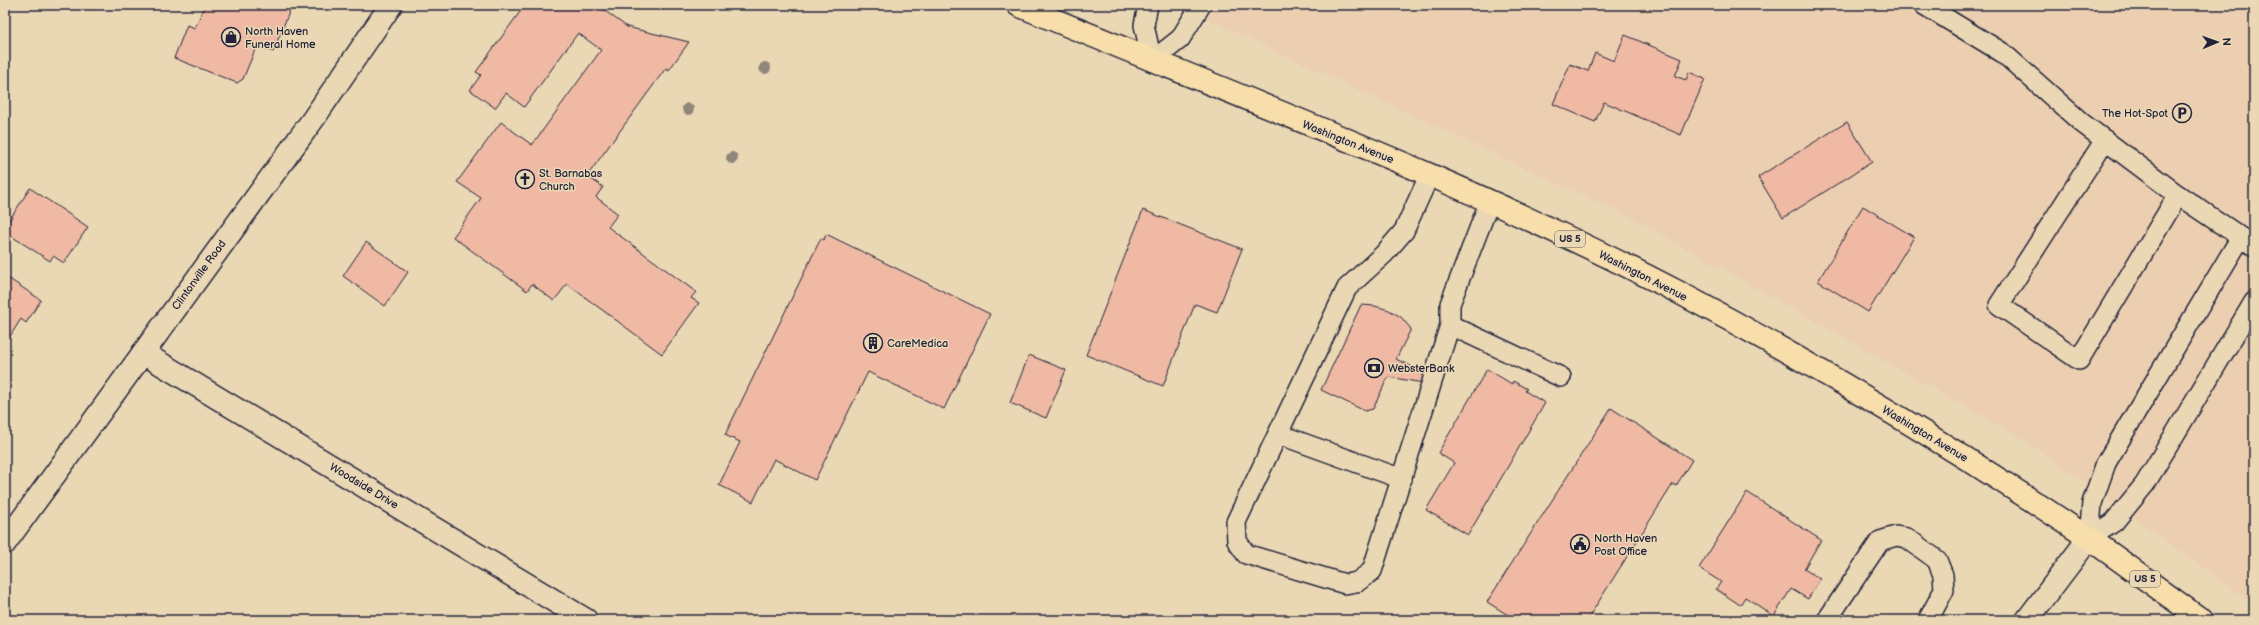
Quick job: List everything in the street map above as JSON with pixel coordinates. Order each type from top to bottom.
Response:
[{"type":"main road","name":"Clintonville Road","points":[[5,543],[314,118],[391,5]]},
{"type":"main road","name":"Washington Avenue","points":[[1018,5],[1429,176],[1547,228],[1677,292],[1942,444],[2089,538],[2202,620]]},
{"type":"main road","name":"Woodside Drive","points":[[143,353],[586,620]]},
{"type":"main road","points":[[2027,620],[2089,538]]},
{"type":"lane","points":[[1148,5],[1144,25],[1152,61],[1180,39],[1201,5]]},
{"type":"lane","points":[[1924,5],[2003,53],[2082,123],[2178,195],[2248,241],[2106,463],[2092,503],[2089,538]]},
{"type":"lane","points":[[2105,140],[1998,305],[2079,360],[2178,195]]},
{"type":"lane","points":[[1429,176],[1404,230],[1384,254],[1347,288],[1236,522],[1237,541],[1246,554],[1345,584],[1357,582],[1372,571],[1450,324],[1450,304],[1489,203]]},
{"type":"lane","points":[[2089,538],[2114,522],[2145,484],[2254,302]]},
{"type":"lane","points":[[1450,324],[1560,377]]},
{"type":"lane","points":[[1278,434],[1402,479]]},
{"type":"lane","points":[[1827,620],[1880,541],[1896,536],[1907,538],[1937,560],[1943,575],[1944,590],[1928,620]]},
{"type":"shaded area","points":[[1177,5],[2254,5],[2254,604],[2026,441],[1634,219]]},
{"type":"building","name":"North Haven Funeral Home","points":[[205,5],[292,5],[273,52],[257,45],[243,79],[237,83],[174,58],[187,25],[195,28]]},
{"type":"building","name":"St. Barnabas Church","points":[[525,5],[597,5],[627,27],[689,42],[669,70],[666,68],[587,176],[603,187],[596,197],[618,214],[608,227],[696,292],[691,298],[699,303],[662,354],[567,284],[554,301],[532,284],[527,291],[453,237],[481,198],[457,182],[501,122],[532,145],[601,50],[578,33],[524,107],[506,93],[495,108],[470,90],[481,75],[476,72]]},
{"type":"building","points":[[1625,35],[1682,59],[1675,76],[1686,80],[1689,72],[1705,79],[1681,135],[1604,102],[1595,122],[1553,104],[1570,64],[1588,71],[1595,53],[1614,61]]},
{"type":"building","points":[[1847,122],[1872,162],[1783,218],[1758,177]]},
{"type":"building","points":[[30,188],[88,227],[64,263],[53,256],[50,261],[5,232],[5,227]]},
{"type":"building","points":[[1863,206],[1914,237],[1868,312],[1818,281]]},
{"type":"building","points":[[1143,210],[1242,249],[1217,312],[1195,304],[1163,386],[1086,355]]},
{"type":"building","name":"CareMedica","points":[[826,234],[990,314],[944,409],[868,372],[815,480],[774,459],[753,502],[719,485],[740,442],[725,435],[821,238],[824,240]]},
{"type":"building","points":[[366,242],[408,272],[385,306],[343,276]]},
{"type":"building","points":[[5,276],[41,300],[26,323],[21,319],[5,344]]},
{"type":"building","points":[[1361,305],[1375,306],[1389,310],[1401,317],[1411,329],[1396,359],[1427,374],[1423,383],[1388,377],[1373,409],[1365,411],[1321,390]]},
{"type":"building","points":[[1029,355],[1066,370],[1046,418],[1010,403]]},
{"type":"building","points":[[1487,369],[1512,384],[1513,381],[1527,389],[1525,391],[1545,403],[1468,535],[1426,510],[1454,463],[1438,453]]},
{"type":"building","name":"North Haven Post Office","points":[[1611,408],[1692,460],[1676,486],[1673,484],[1587,620],[1516,620],[1487,602]]},
{"type":"building","points":[[1747,492],[1821,540],[1804,569],[1820,579],[1808,599],[1791,589],[1774,616],[1745,597],[1740,605],[1716,589],[1721,582],[1699,568]]},
{"type":"place","name":"North Haven Funeral Home","points":[[231,37]]},
{"type":"place","name":"The Hot-Spot","points":[[2182,113]]},
{"type":"place","name":"St. Barnabas Church","points":[[525,179]]},
{"type":"place","name":"CareMedica","points":[[873,343]]},
{"type":"place","name":"WebsterBank","points":[[1374,368]]},
{"type":"place","name":"North Haven Post Office","points":[[1580,544]]}]
